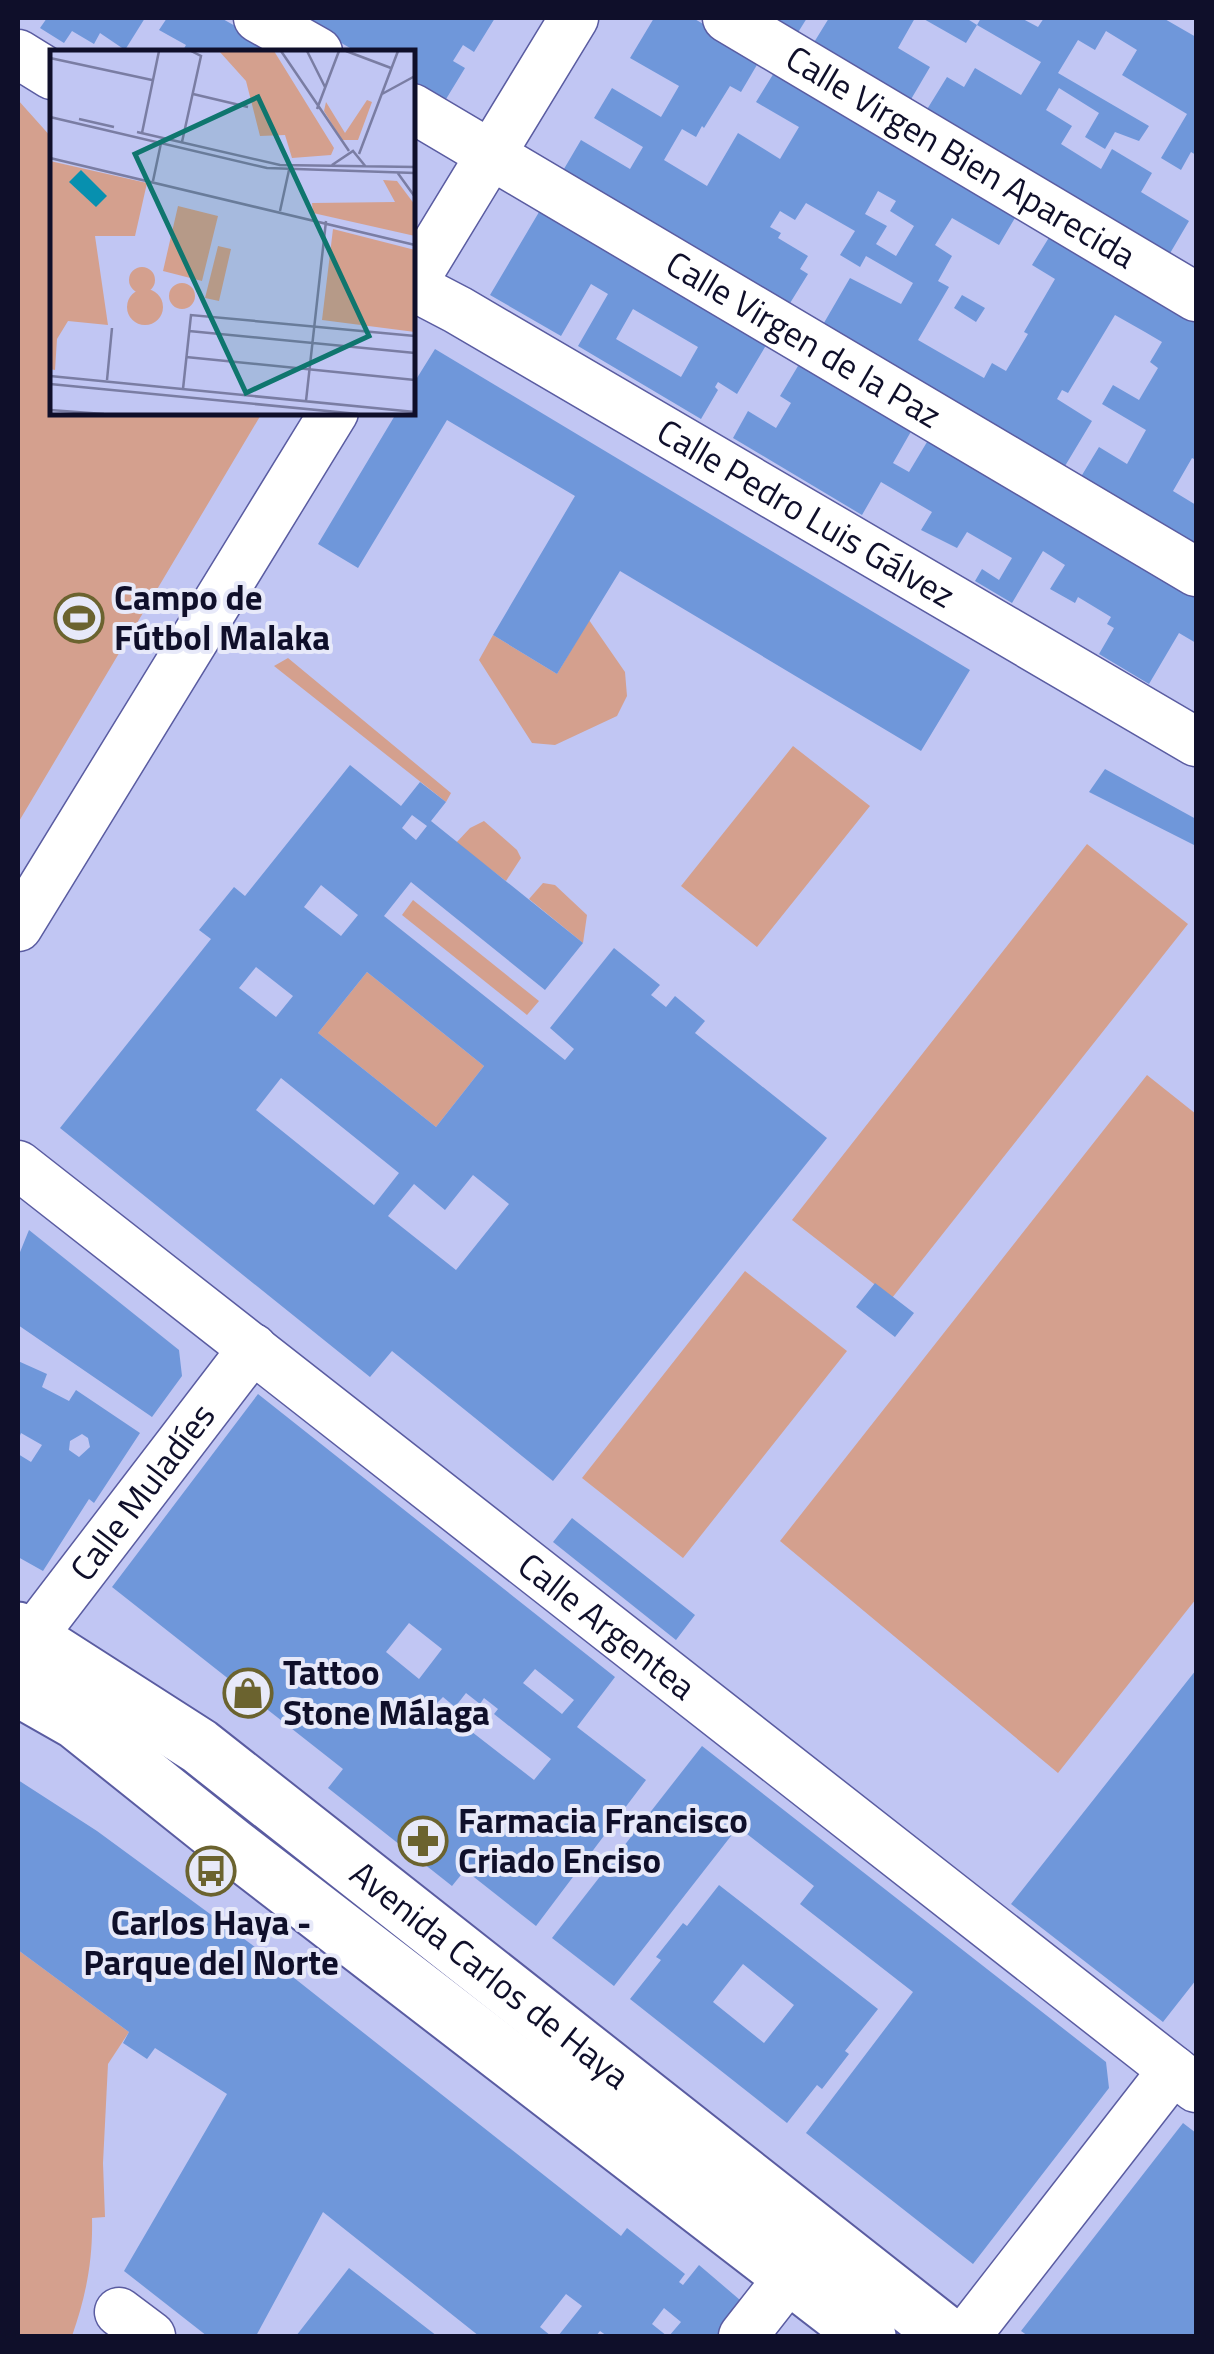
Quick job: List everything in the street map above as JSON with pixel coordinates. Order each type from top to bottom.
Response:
[{"type":"main road","name":"Avenida Carlos de Haya","points":[[21,1657],[76,1721],[868,2336]]},
{"type":"main road","name":"Avenida Carlos de Haya","points":[[21,1657],[199,1746],[948,2336]]},
{"type":"street","points":[[258,18],[314,50]]},
{"type":"street","points":[[415,280],[574,18]]},
{"type":"street","name":"Calle Virgen Bien Aparecida","points":[[727,18],[1196,296]]},
{"type":"street","points":[[18,54],[50,74]]},
{"type":"street","name":"Calle Virgen de la Paz","points":[[415,110],[1196,572]]},
{"type":"street","name":"Calle Pedro Luis Gálvez","points":[[415,287],[1196,742]]},
{"type":"street","points":[[18,927],[332,415]]},
{"type":"street","name":"Calle Argentea","points":[[18,1165],[1185,2079]]},
{"type":"street","name":"Calle Muladíes","points":[[21,1657],[253,1348]]},
{"type":"street","points":[[966,2336],[1185,2079]]},
{"type":"street","points":[[744,2336],[790,2276]]},
{"type":"shaded area","name":"Campo de Fútbol Malaka","points":[[18,100],[50,136],[50,415],[261,415],[18,823]]},
{"type":"shaded area","points":[[589,620],[625,672],[627,696],[617,716],[555,745],[532,743],[479,660],[493,635],[557,674]]},
{"type":"shaded area","points":[[288,658],[451,793],[446,802],[274,666]]},
{"type":"shaded area","points":[[793,746],[870,806],[757,947],[681,886]]},
{"type":"shaded area","points":[[484,821],[521,858],[506,881],[456,843],[470,828]]},
{"type":"shaded area","points":[[1087,844],[1188,924],[892,1298],[792,1220]]},
{"type":"shaded area","points":[[543,883],[555,885],[587,915],[583,943],[529,899]]},
{"type":"shaded area","points":[[413,900],[539,1001],[527,1015],[402,915]]},
{"type":"shaded area","points":[[367,972],[484,1066],[436,1127],[318,1033]]},
{"type":"shaded area","points":[[1147,1075],[1196,1114],[1196,1599],[1058,1773],[780,1541]]},
{"type":"shaded area","points":[[745,1271],[847,1351],[683,1558],[582,1478]]},
{"type":"shaded area","points":[[18,1950],[129,2032],[108,2064],[103,2163],[105,2217],[92,2218],[88,2278],[72,2336],[18,2336]]},
{"type":"building","points":[[47,18],[145,18],[125,50],[100,33],[94,44],[72,31],[64,43],[40,28]]},
{"type":"building","points":[[167,18],[221,18],[277,50],[183,50],[186,45],[159,30]]},
{"type":"building","points":[[298,18],[495,18],[474,52],[463,45],[453,61],[465,68],[443,104],[415,88],[415,50],[354,50]]},
{"type":"building","points":[[654,18],[693,18],[761,58],[741,92],[730,86],[696,137],[682,129],[664,160],[707,186],[738,133],[780,159],[799,127],[756,102],[777,68],[1019,211],[999,245],[952,218],[935,245],[952,256],[938,281],[949,287],[918,340],[984,378],[992,363],[1006,371],[1055,279],[1032,265],[1053,231],[1196,316],[1196,460],[1192,458],[1173,491],[1196,505],[1196,550],[1079,480],[1099,447],[1127,464],[1146,430],[1102,404],[1113,385],[1139,400],[1158,368],[1150,362],[1162,342],[1115,315],[1068,393],[1062,390],[1057,399],[1092,421],[1062,471],[821,328],[850,278],[901,304],[913,283],[866,256],[860,267],[840,255],[855,231],[806,203],[795,220],[780,211],[770,227],[781,233],[778,238],[808,256],[800,269],[808,274],[787,308],[561,174],[581,140],[630,169],[643,147],[594,118],[612,88],[661,117],[679,86],[630,58]],"holes":[[[878,191],[896,201],[890,211],[914,226],[896,256],[876,244],[887,226],[865,214]]]},
{"type":"building","points":[[769,18],[807,18],[797,34]]},
{"type":"building","points":[[829,18],[915,18],[898,48],[930,67],[910,101],[813,44]]},
{"type":"building","points":[[922,18],[966,18],[977,25],[966,43]]},
{"type":"building","points":[[981,18],[1021,18],[1038,27],[1044,18],[1163,18],[1196,37],[1196,155],[1191,152],[1181,170],[1161,158],[1187,114],[1122,75],[1137,50],[1106,31],[1095,50],[1078,40],[1058,73],[1149,126],[1139,141],[1115,132],[1105,149],[1085,137],[1099,113],[1059,88],[1046,110],[1072,126],[1061,144],[1101,169],[1112,149],[1152,173],[1141,192],[1189,221],[1169,255],[926,111],[947,77],[964,87],[975,68],[1021,95],[1041,62],[977,25]]},
{"type":"building","points":[[542,207],[768,342],[737,394],[718,382],[718,390],[701,419],[578,346],[608,294],[591,284],[561,336],[490,295]],"holes":[[[633,309],[698,347],[681,377],[616,339]]]},
{"type":"building","points":[[962,295],[985,308],[976,322],[954,308]]},
{"type":"building","points":[[435,349],[970,670],[921,751],[620,571],[557,674],[493,635],[575,496],[447,420],[358,568],[318,544],[395,415],[415,415],[415,381]]},
{"type":"building","points":[[801,361],[913,428],[893,463],[909,472],[930,437],[1196,595],[1196,643],[1179,633],[1149,684],[1099,654],[1114,628],[1107,624],[1111,617],[1078,597],[1075,603],[1050,589],[1065,565],[1043,551],[1012,603],[975,581],[982,569],[999,580],[1012,558],[967,532],[957,548],[921,530],[932,512],[881,482],[862,515],[733,438],[748,411],[776,428],[791,403],[780,396]]},
{"type":"building","points":[[350,765],[401,806],[420,782],[446,802],[431,821],[583,943],[545,990],[411,882],[384,916],[565,1060],[574,1049],[550,1028],[614,948],[660,985],[651,995],[666,1007],[675,996],[705,1021],[695,1033],[827,1138],[553,1481],[392,1351],[370,1377],[60,1128],[211,939],[199,930],[234,887],[245,896]],"holes":[[[412,815],[427,826],[416,840],[402,828]],[[321,885],[358,915],[341,936],[304,907]],[[256,967],[293,996],[276,1017],[239,988]],[[367,972],[484,1066],[436,1127],[318,1033]],[[281,1078],[399,1173],[374,1205],[256,1110]],[[473,1175],[509,1204],[456,1270],[388,1216],[414,1184],[445,1210]]]},
{"type":"building","points":[[1105,769],[1196,819],[1196,846],[1089,792]]},
{"type":"building","points":[[29,1230],[179,1350],[182,1376],[152,1417],[18,1325],[18,1257]]},
{"type":"building","points":[[875,1283],[914,1313],[895,1337],[856,1307]]},
{"type":"building","points":[[18,1361],[47,1374],[42,1387],[69,1401],[76,1390],[140,1433],[94,1503],[89,1499],[43,1571],[18,1557],[18,1454],[31,1462],[42,1445],[21,1433],[18,1441]],"holes":[[[82,1434],[88,1438],[90,1447],[79,1457],[69,1450],[70,1441]]]},
{"type":"building","points":[[258,1394],[615,1677],[577,1727],[646,1780],[536,1926],[465,1870],[452,1886],[328,1788],[343,1769],[112,1587]],"holes":[[[409,1623],[442,1649],[419,1679],[386,1652]],[[535,1669],[574,1700],[562,1714],[523,1683]],[[466,1693],[480,1704],[484,1698],[498,1709],[494,1714],[551,1759],[534,1780],[436,1704],[443,1697],[455,1707]]]},
{"type":"building","points":[[572,1518],[695,1615],[676,1640],[553,1542]]},
{"type":"building","points":[[1196,1670],[1196,1980],[1163,2022],[1011,1904]]},
{"type":"building","points":[[702,1746],[1106,2062],[1109,2088],[973,2264],[806,2133],[913,1992],[800,1904],[814,1886],[738,1827],[614,1986],[552,1938]]},
{"type":"building","points":[[18,1780],[97,1831],[251,1944],[621,2236],[627,2228],[685,2274],[679,2282],[683,2285],[699,2265],[740,2300],[741,2313],[722,2336],[669,2336],[681,2322],[664,2308],[652,2324],[667,2336],[607,2336],[600,2331],[596,2336],[558,2336],[582,2306],[566,2294],[540,2327],[551,2336],[479,2336],[323,2212],[256,2336],[207,2336],[124,2271],[227,2094],[155,2048],[147,2059],[123,2043],[129,2032],[18,1950]]},
{"type":"building","points":[[719,1885],[878,2009],[822,2089],[817,2085],[787,2123],[630,1999],[661,1960],[656,1957],[683,1923],[687,1926]],"holes":[[[743,1964],[794,2005],[764,2043],[713,2002]]]},
{"type":"building","points":[[1183,2123],[1196,2133],[1196,2336],[1028,2336],[1021,2331]]},
{"type":"building","points":[[349,2268],[437,2336],[296,2336]]},
{"type":"place","name":"Campo de Fútbol Malaka","points":[[79,618]]},
{"type":"place","name":"Tattoo Stone Málaga","points":[[248,1693]]},
{"type":"place","name":"Farmacia Francisco Criado Enciso","points":[[423,1841]]},
{"type":"place","name":"Carlos Haya - Parque del Norte","points":[[211,1871]]}]
